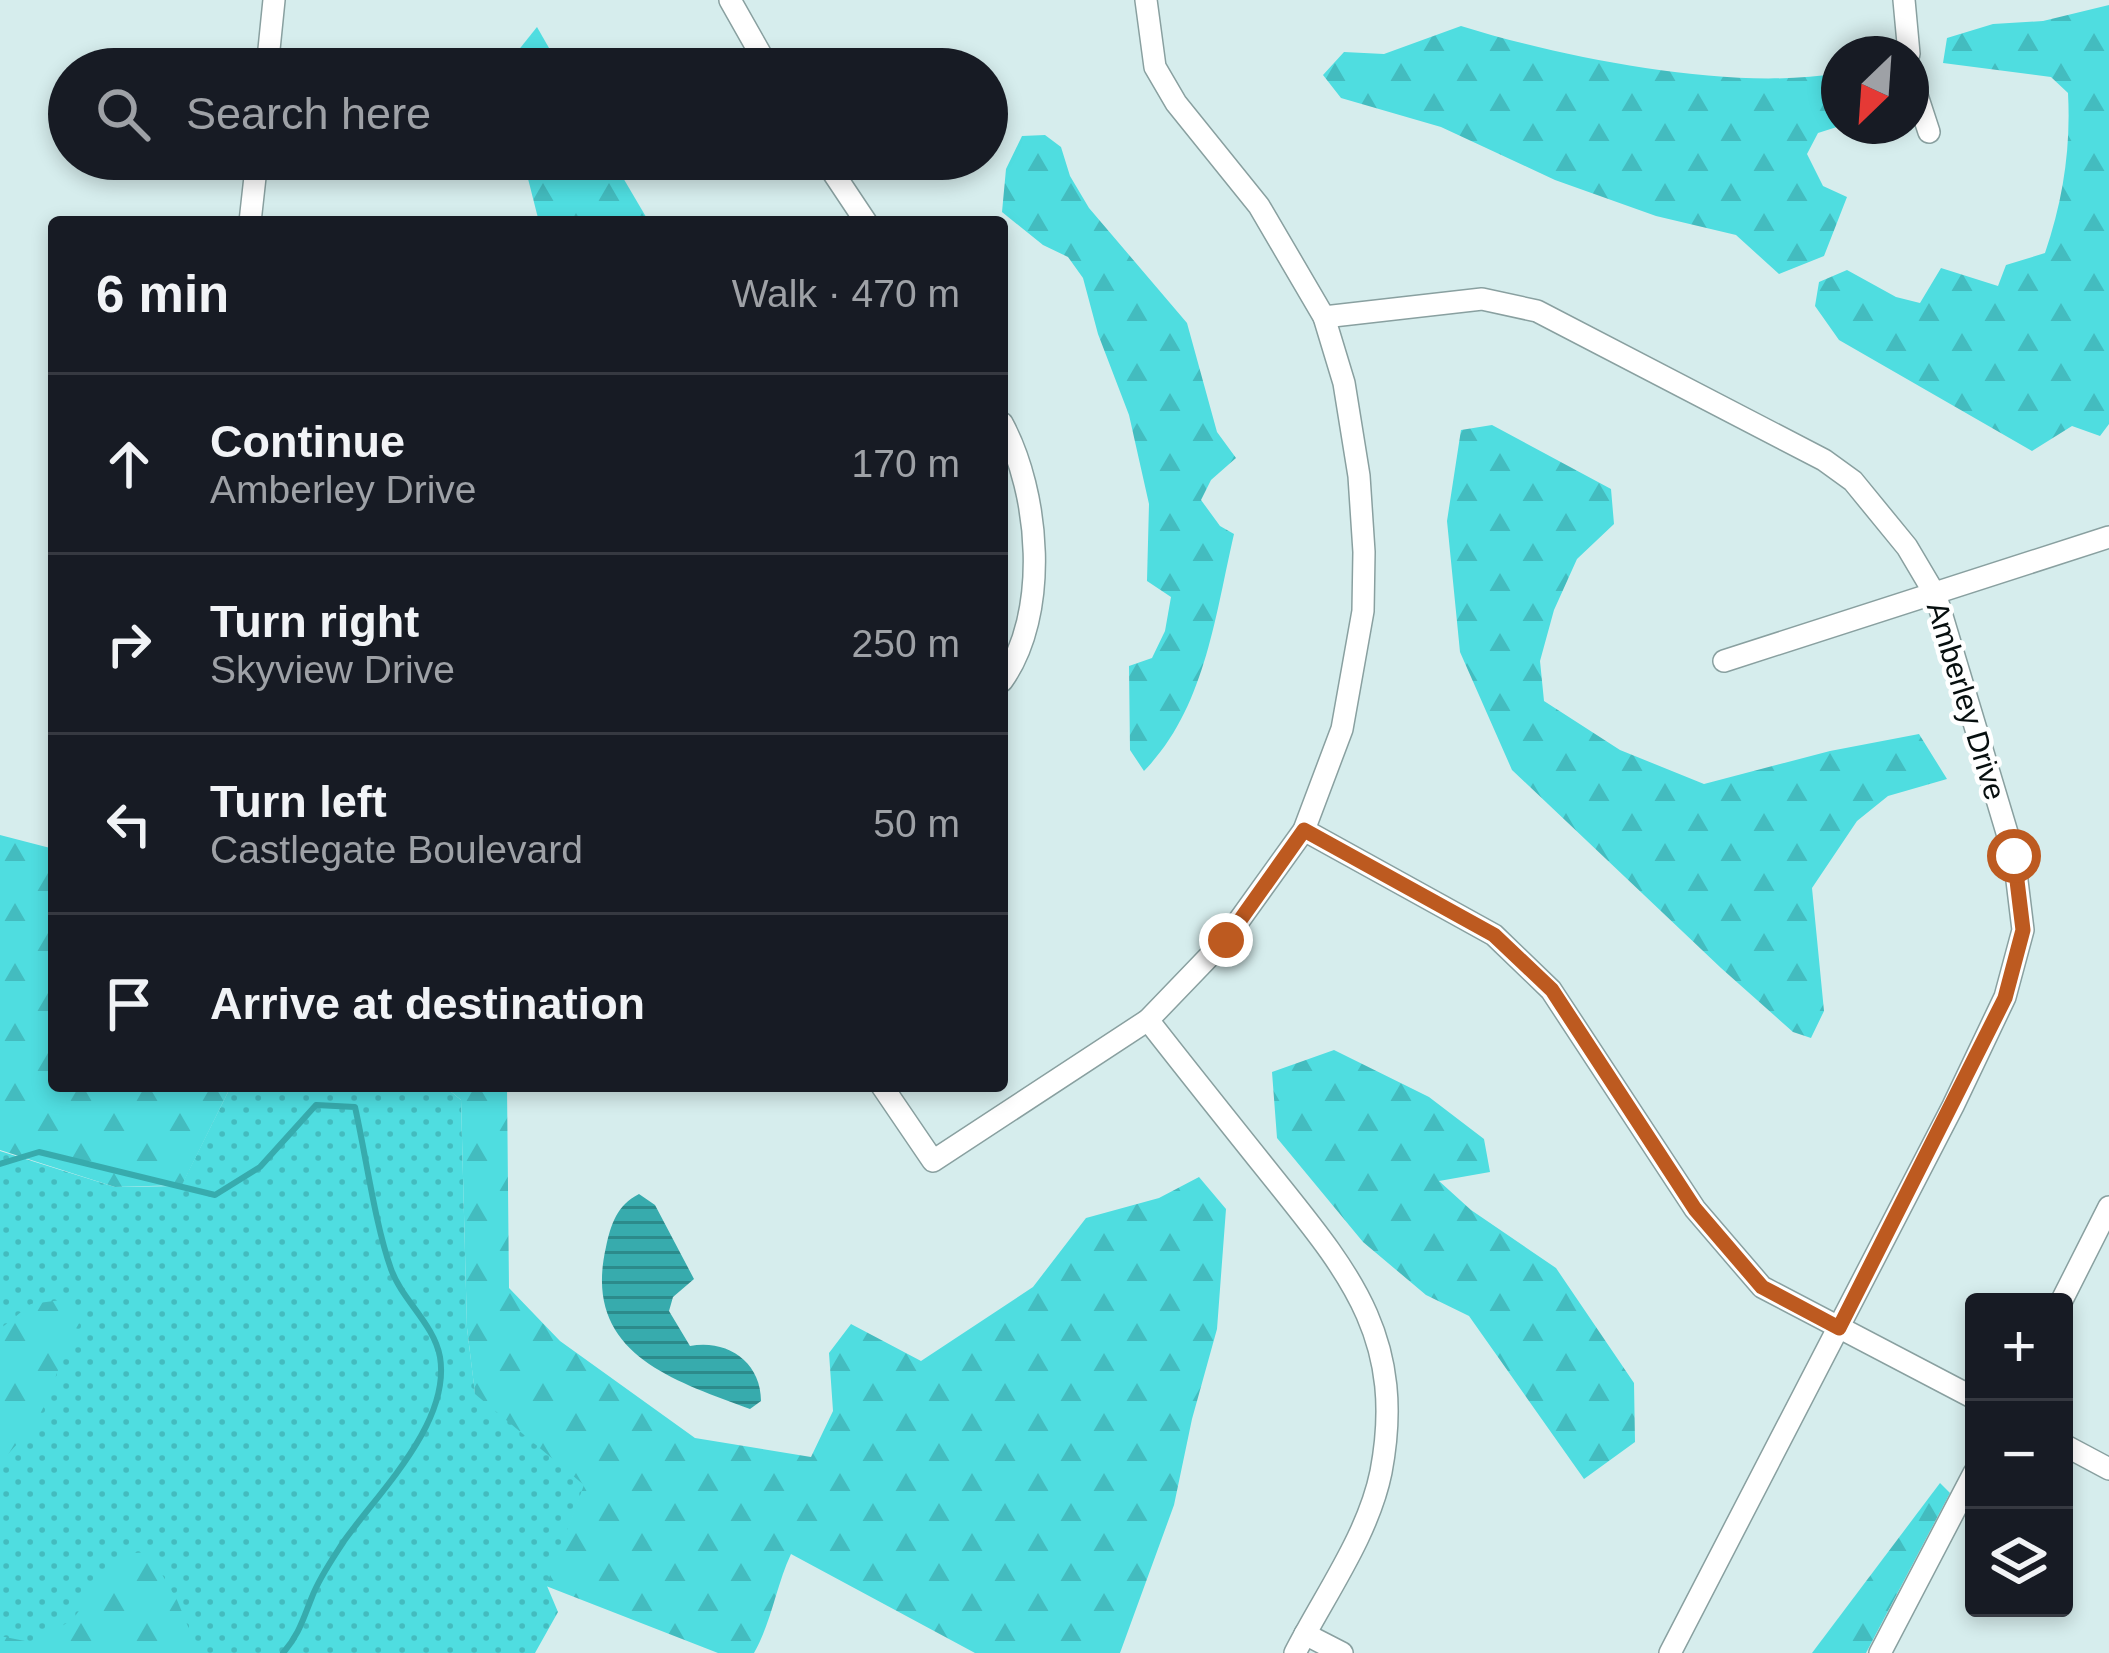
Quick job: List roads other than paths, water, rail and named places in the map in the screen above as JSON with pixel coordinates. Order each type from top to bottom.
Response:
[{"type":"street","points":[[269,48],[274,0]]},
{"type":"street","points":[[730,0],[757,48]]},
{"type":"street","points":[[886,1092],[933,1161],[1148,1020],[1226,940],[1304,830],[1342,729],[1363,611],[1359,476],[1344,383],[1324,317],[1259,206],[1176,103],[1155,67],[1146,0]]},
{"type":"street","points":[[1904,0],[1907,36]]},
{"type":"street","points":[[251,216],[255,180]]},
{"type":"street","points":[[838,180],[862,216]]},
{"type":"street","name":"Amberley Drive","points":[[1324,317],[1482,298],[1537,311],[1824,460],[1853,481],[1907,547],[1936,596],[2014,856],[2023,930],[2005,998],[1670,1653]]},
{"type":"street","points":[[1008,435],[1033,513],[1032,599],[1008,672]]},
{"type":"street","points":[[1724,661],[2109,537]]},
{"type":"street","points":[[1304,830],[1494,935],[1552,990],[1695,1209],[1762,1287],[1965,1393]]},
{"type":"street","points":[[1148,1020],[1344,1266],[1370,1318],[1386,1380],[1380,1475],[1367,1516],[1300,1643],[1342,1653]]},
{"type":"street","points":[[2066,1293],[2109,1207]]},
{"type":"street","points":[[2073,1450],[2109,1469]]},
{"type":"street","points":[[1880,1653],[1965,1490]]},
{"type":"waterway","points":[[0,1164],[39,1152],[215,1195],[260,1167],[316,1105],[355,1107],[385,1251],[396,1280],[437,1345],[440,1382],[423,1432],[331,1561],[283,1653]]}]
